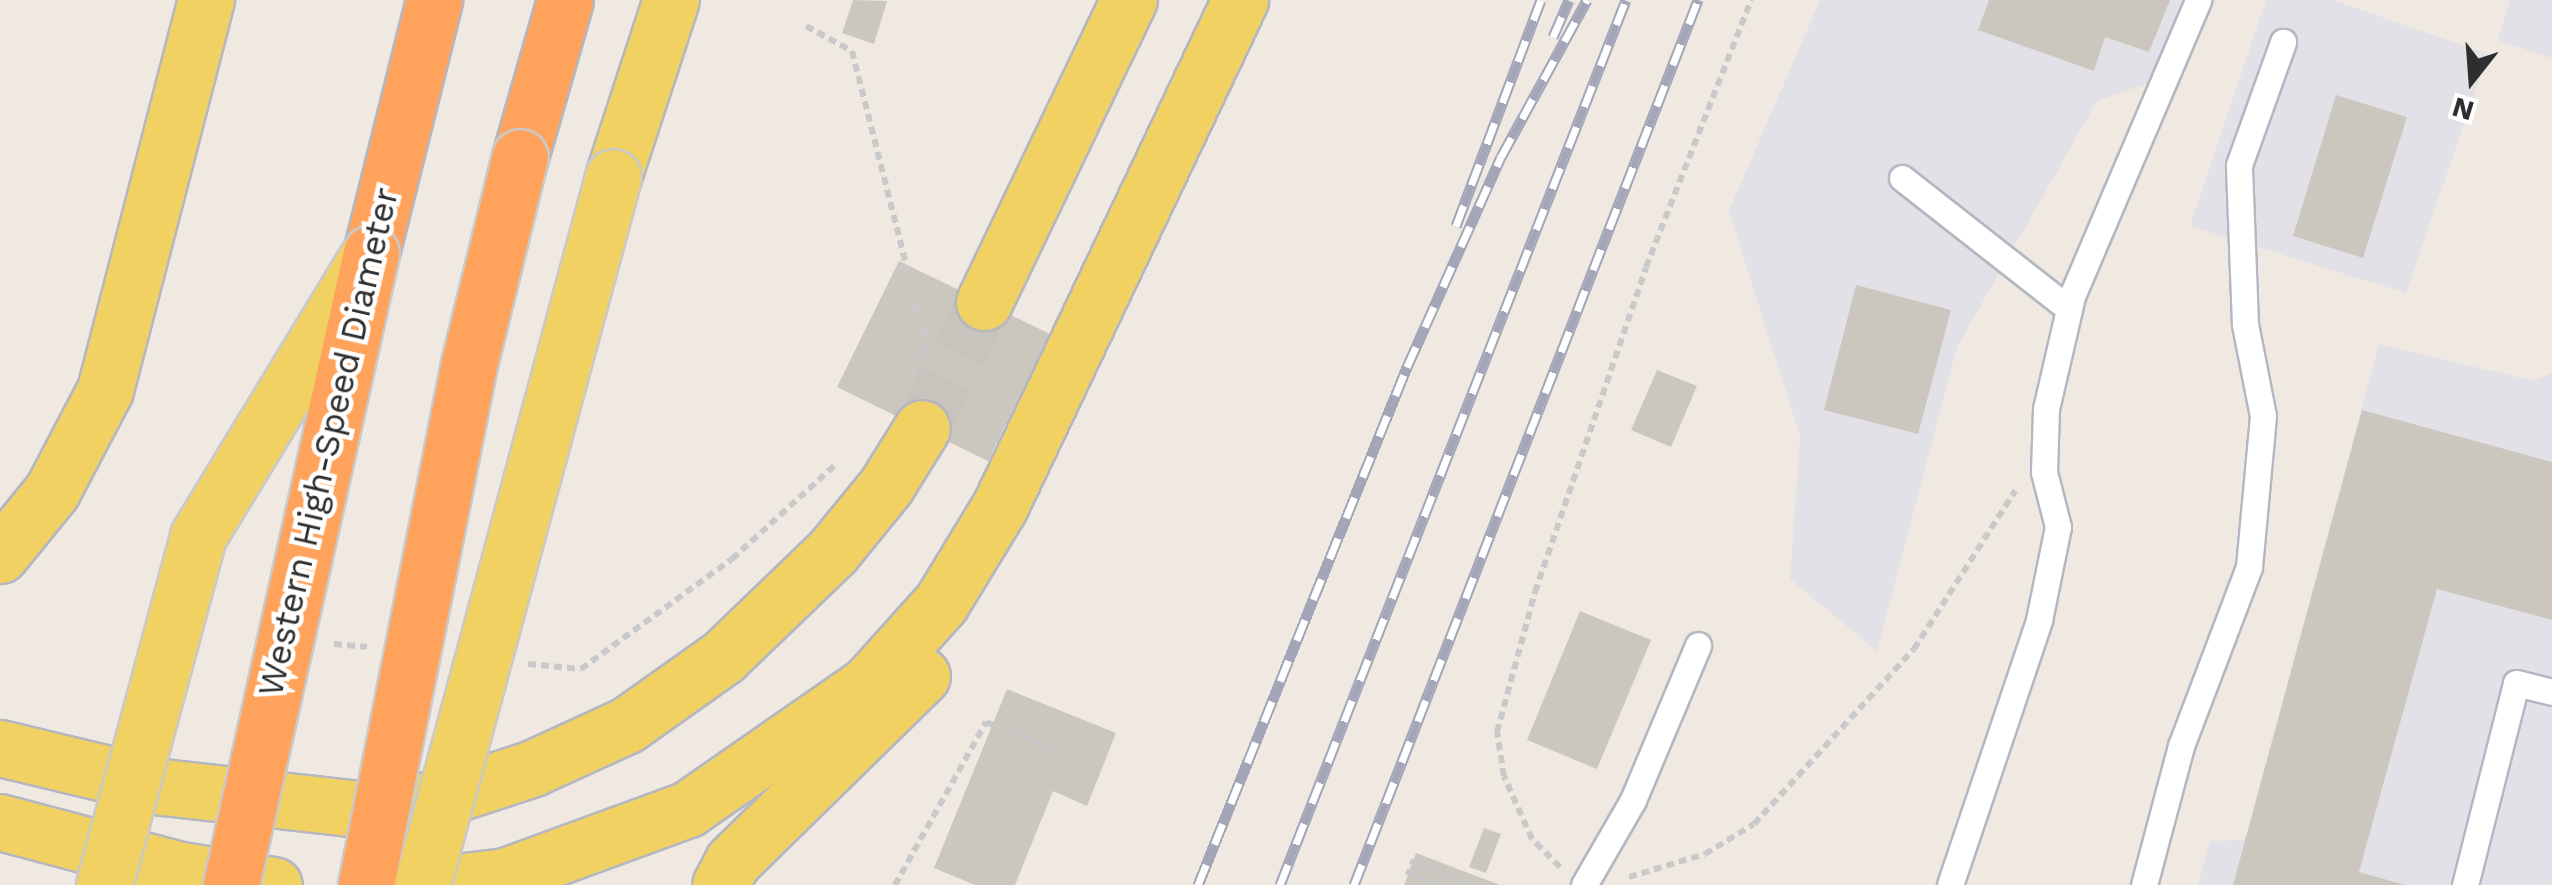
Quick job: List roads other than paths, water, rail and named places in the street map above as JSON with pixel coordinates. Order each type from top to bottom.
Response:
[{"type":"highway","name":"Western High-Speed Diameter","points":[[232,885],[371,254],[434,0]]},
{"type":"highway","points":[[366,885],[469,364],[564,0]]},
{"type":"main road","points":[[0,555],[52,492],[105,390],[206,0]]},
{"type":"main road","points":[[422,885],[613,177],[670,0]]},
{"type":"main road","points":[[984,302],[1129,0]]},
{"type":"main road","points":[[432,885],[505,881],[586,852],[718,790],[868,684],[941,603],[1000,506],[1240,0]]},
{"type":"main road","points":[[720,885],[732,862],[918,682],[992,580],[1158,225],[1251,0]]},
{"type":"main road","points":[[104,885],[198,536],[371,254]]},
{"type":"main road","points":[[0,748],[162,787],[358,809],[442,798],[534,768],[627,725],[723,657],[833,550],[886,486],[912,410]]},
{"type":"main road","points":[[0,822],[180,870],[274,885]]},
{"type":"lane","points":[[1950,885],[2039,620],[2058,527],[2044,472],[2046,409],[2068,309],[2198,0]]},
{"type":"lane","points":[[2144,885],[2181,746],[2225,616],[2249,567],[2263,416],[2245,324],[2239,165],[2283,42]]},
{"type":"lane","points":[[1902,178],[2068,309]]},
{"type":"lane","points":[[1585,883],[1633,800],[1698,644]]},
{"type":"lane","points":[[2465,885],[2516,682],[2552,692]]},
{"type":"tunnel","points":[[922,428],[984,302]]},
{"type":"railway","points":[[1456,226],[1541,0]]},
{"type":"railway","points":[[1553,37],[1569,0]]},
{"type":"railway","points":[[1198,885],[1407,367],[1501,157],[1587,0]]},
{"type":"railway","points":[[1280,885],[1626,0]]},
{"type":"railway","points":[[1354,885],[1698,0]]}]
